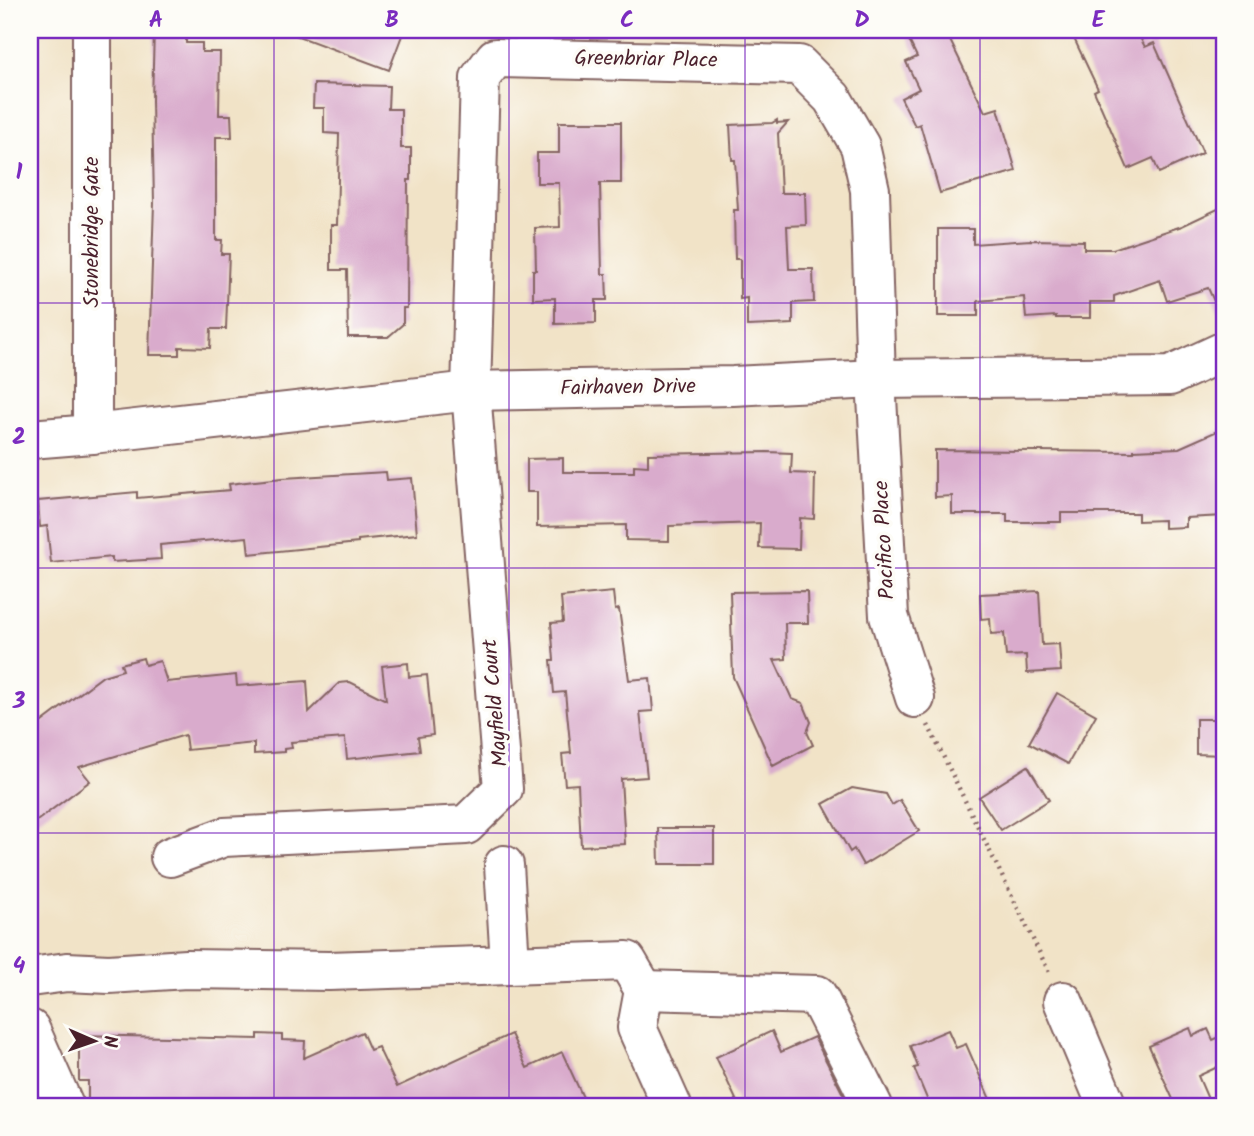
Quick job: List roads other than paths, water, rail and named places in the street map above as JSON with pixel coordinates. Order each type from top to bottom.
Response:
[{"type":"street","name":"Stonebridge Gate","points":[[92,30],[92,434]]},
{"type":"street","name":"Greenbriar Place","points":[[471,391],[480,78],[495,58],[799,65],[832,98],[860,146],[870,190],[876,379]]},
{"type":"street","name":"Fairhaven Drive","points":[[30,439],[471,391],[733,386],[876,379],[1170,376],[1224,351]]},
{"type":"street","name":"Pacifico Place","points":[[876,379],[889,616],[915,698]]},
{"type":"street","name":"Mayfield Court","points":[[170,857],[224,837],[466,825],[503,789],[471,391]]},
{"type":"street","points":[[504,865],[510,963]]},
{"type":"street","points":[[30,977],[66,972],[109,974],[186,970],[329,971],[627,961],[644,990],[637,1028],[672,1106]]},
{"type":"street","points":[[644,990],[817,995],[873,1106]]},
{"type":"street","points":[[1063,1002],[1107,1106]]},
{"type":"street","points":[[30,1029],[64,1106]]}]
